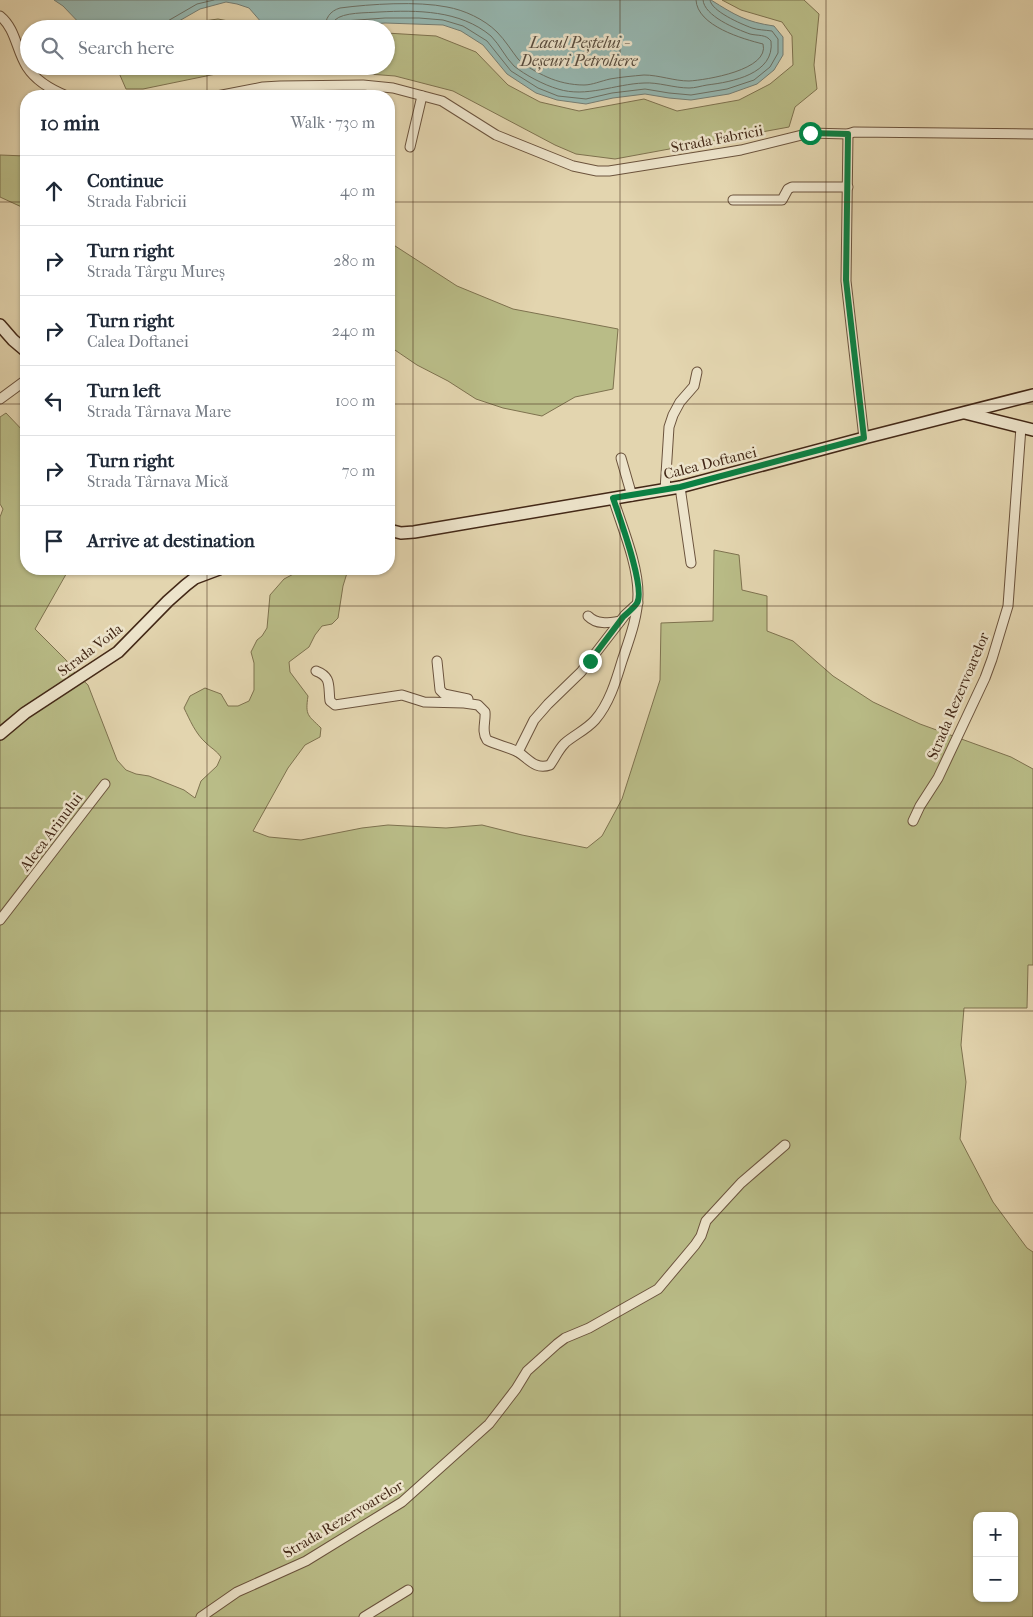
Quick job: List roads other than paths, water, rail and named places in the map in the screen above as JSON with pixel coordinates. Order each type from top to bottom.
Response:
[{"type":"main road","points":[[0,325],[20,346]]},
{"type":"main road","name":"Calea Doftanei","points":[[395,532],[414,532],[680,487],[1033,395]]},
{"type":"main road","points":[[964,412],[1033,430]]},
{"type":"main road","name":"Strada Voila","points":[[0,734],[26,713],[118,652],[186,584],[203,575]]},
{"type":"street","points":[[0,16],[11,28],[20,50]]},
{"type":"street","points":[[34,75],[55,90]]},
{"type":"street","name":"Strada Fabricii","points":[[247,90],[262,87],[363,85],[393,88],[442,101],[503,138],[573,166],[597,171],[645,166],[741,150],[810,133],[1033,134]]},
{"type":"street","points":[[410,147],[422,96]]},
{"type":"street","points":[[848,134],[846,280],[864,438]]},
{"type":"street","points":[[732,200],[782,200],[788,189],[792,187],[848,187]]},
{"type":"street","points":[[665,490],[669,426],[680,402],[694,386],[696,372]]},
{"type":"street","points":[[0,399],[20,384]]},
{"type":"street","name":"Strada Rezervoarelor","points":[[913,821],[938,778],[985,678],[1008,606],[1020,427]]},
{"type":"street","points":[[621,458],[632,496]]},
{"type":"street","points":[[680,487],[691,563]]},
{"type":"street","points":[[437,661],[440,690],[444,694],[468,699],[486,712],[484,729],[487,740],[518,752],[536,766],[544,767],[550,765],[564,744],[586,729],[606,704],[634,625],[638,603],[636,575],[613,498]]},
{"type":"street","points":[[518,752],[534,720],[581,672],[620,621],[638,603]]},
{"type":"street","points":[[588,616],[597,622],[620,621]]},
{"type":"street","points":[[316,671],[322,673],[328,680],[330,701],[334,705],[402,695],[424,702],[478,705]]},
{"type":"street","name":"Aleea Arinului","points":[[0,920],[105,784]]},
{"type":"street","name":"Strada Rezervoarelor","points":[[201,1617],[237,1592],[306,1561],[402,1502],[489,1424],[516,1389],[527,1371],[557,1344],[658,1289],[696,1246],[702,1236],[706,1221],[741,1183],[785,1145]]},
{"type":"street","points":[[364,1617],[408,1590]]},
{"type":"water","name":"Lacul Peștelui - Deșeuri Petroliere","points":[[54,0],[711,0],[741,17],[774,26],[783,37],[783,55],[774,70],[757,84],[729,94],[691,100],[645,94],[586,104],[557,100],[536,93],[507,74],[483,45],[461,31],[443,25],[395,23],[395,20],[259,20],[249,8],[226,2],[200,9],[181,20],[76,20],[63,6]]}]
